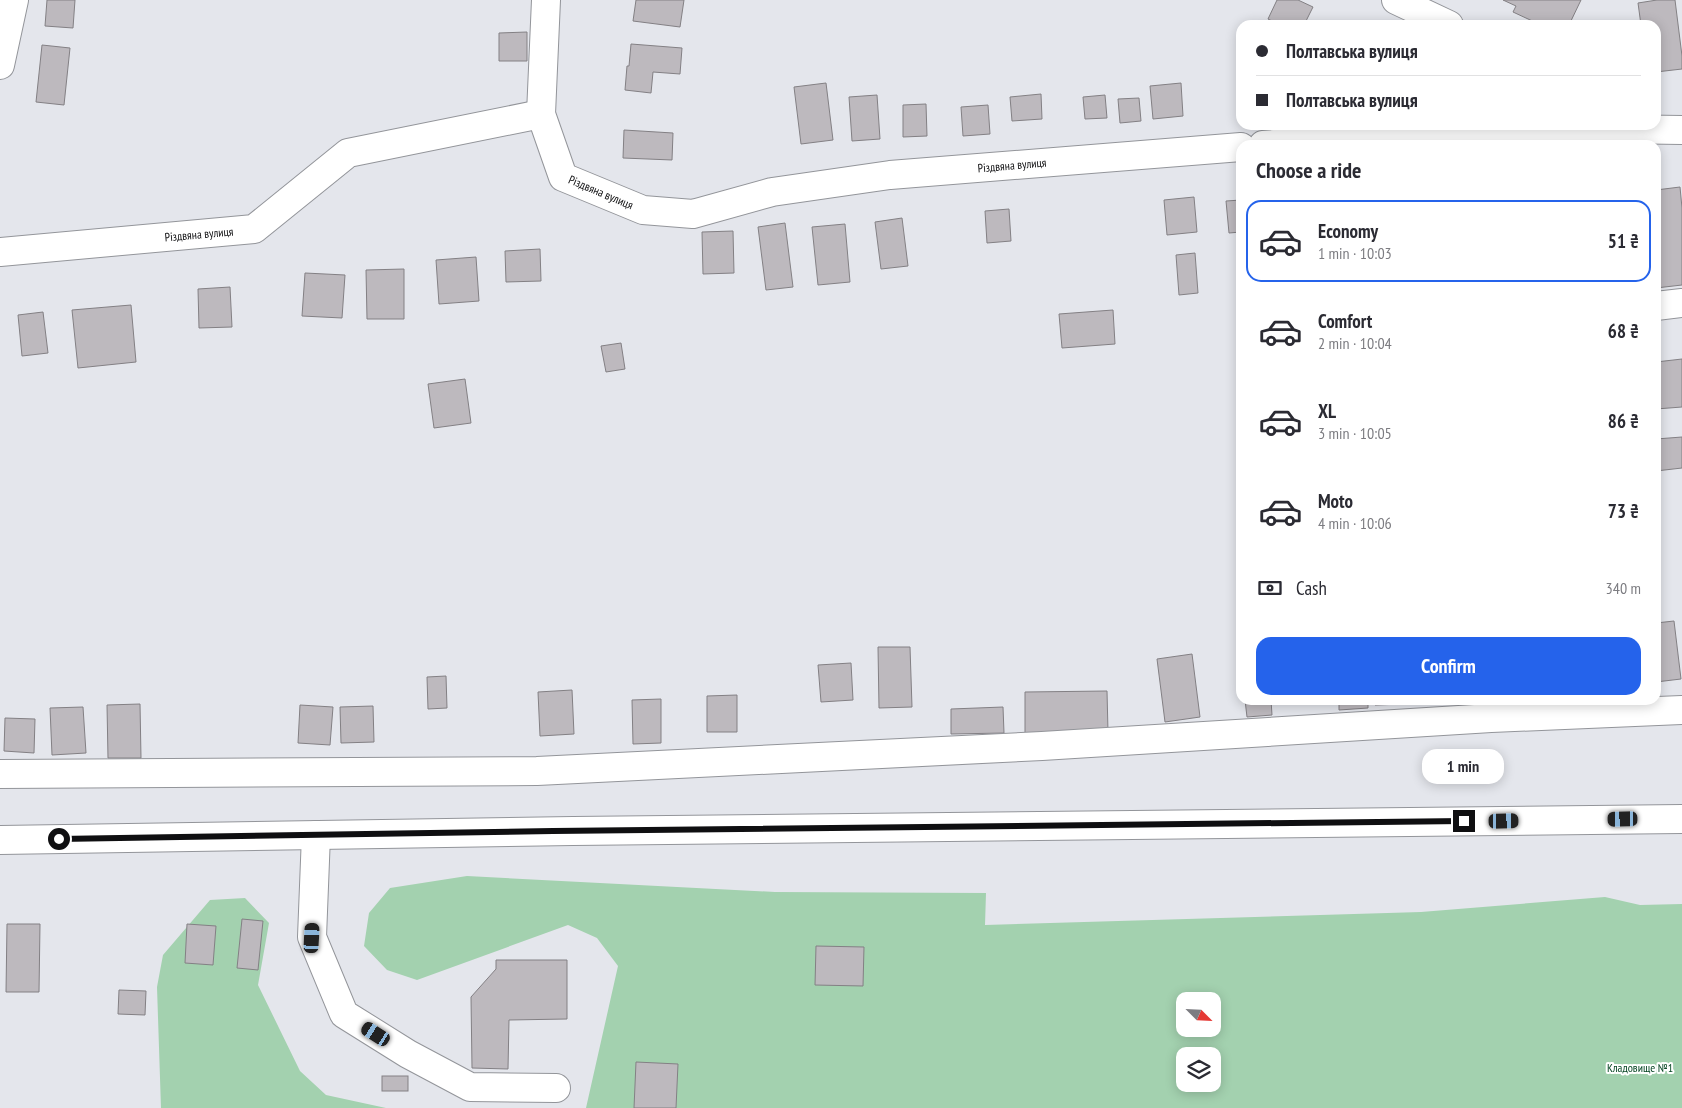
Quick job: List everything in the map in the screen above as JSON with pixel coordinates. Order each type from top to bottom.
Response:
[{"type":"main road","points":[[0,65],[14,0]]},
{"type":"main road","points":[[541,114],[546,0]]},
{"type":"main road","points":[[1396,0],[1438,20]]},
{"type":"main road","name":"Різдвяна вулиця","points":[[0,252],[254,229],[348,153],[541,114],[563,176],[643,210],[693,214],[772,192],[890,175],[1236,147]]},
{"type":"main road","points":[[1383,140],[1622,130]]},
{"type":"main road","points":[[1661,305],[1682,303]]},
{"type":"main road","points":[[0,774],[537,771],[1052,745],[1491,718],[1682,710]]},
{"type":"main road","points":[[0,840],[1682,819]]},
{"type":"main road","points":[[316,835],[312,938],[344,1014],[408,1054],[470,1087],[556,1088]]},
{"type":"green space","name":"Кладовище №1","points":[[467,876],[775,892],[986,893],[985,925],[1421,912],[1605,897],[1640,905],[1682,904],[1682,1108],[586,1108],[618,966],[597,938],[568,925],[417,980],[387,970],[364,946],[369,913],[390,888]]},
{"type":"green space","points":[[245,898],[269,923],[258,985],[300,1071],[326,1095],[386,1108],[161,1108],[157,987],[163,955],[210,900]]},
{"type":"building","points":[[47,0],[75,0],[73,28],[45,26]]},
{"type":"building","points":[[636,0],[684,0],[680,27],[633,21]]},
{"type":"building","points":[[1277,0],[1298,0],[1313,7],[1306,20],[1268,19]]},
{"type":"building","points":[[1503,0],[1581,0],[1571,20],[1530,20],[1513,12],[1516,6]]},
{"type":"building","points":[[1675,0],[1682,69],[1661,71],[1661,20],[1640,20],[1638,3]]},
{"type":"building","points":[[527,32],[527,61],[499,61],[499,33]]},
{"type":"building","points":[[631,44],[682,48],[680,74],[653,72],[651,93],[625,90]]},
{"type":"building","points":[[42,45],[70,48],[64,105],[36,102]]},
{"type":"building","points":[[826,83],[833,140],[801,144],[794,87]]},
{"type":"building","points":[[1181,83],[1183,116],[1153,119],[1150,86]]},
{"type":"building","points":[[1041,94],[1042,119],[1012,121],[1010,97]]},
{"type":"building","points":[[877,95],[880,139],[852,141],[849,97]]},
{"type":"building","points":[[1105,95],[1107,118],[1085,119],[1083,97]]},
{"type":"building","points":[[1139,98],[1141,121],[1120,123],[1118,99]]},
{"type":"building","points":[[926,104],[927,136],[903,137],[903,105]]},
{"type":"building","points":[[988,105],[990,134],[963,136],[961,107]]},
{"type":"building","points":[[624,130],[673,133],[672,160],[623,158]]},
{"type":"building","points":[[1680,187],[1682,208],[1682,285],[1661,287],[1661,189]]},
{"type":"building","points":[[1194,197],[1197,232],[1167,235],[1164,200]]},
{"type":"building","points":[[1236,200],[1236,232],[1229,233],[1226,201]]},
{"type":"building","points":[[1009,209],[1011,241],[987,243],[985,211]]},
{"type":"building","points":[[902,218],[908,266],[881,269],[875,222]]},
{"type":"building","points":[[785,223],[793,287],[766,290],[758,227]]},
{"type":"building","points":[[845,224],[850,282],[818,285],[812,227]]},
{"type":"building","points":[[733,231],[734,273],[703,274],[702,232]]},
{"type":"building","points":[[540,249],[541,281],[506,282],[505,251]]},
{"type":"building","points":[[1195,253],[1198,293],[1179,295],[1176,255]]},
{"type":"building","points":[[476,257],[479,301],[439,304],[436,260]]},
{"type":"building","points":[[404,269],[404,319],[367,319],[366,270]]},
{"type":"building","points":[[305,273],[345,275],[342,318],[302,316]]},
{"type":"building","points":[[230,287],[232,327],[199,328],[198,289]]},
{"type":"building","points":[[131,305],[136,362],[78,368],[72,310]]},
{"type":"building","points":[[1113,310],[1115,344],[1062,348],[1059,314]]},
{"type":"building","points":[[43,312],[48,353],[22,356],[18,315]]},
{"type":"building","points":[[621,343],[625,369],[606,372],[601,346]]},
{"type":"building","points":[[1682,359],[1682,407],[1661,409],[1661,361]]},
{"type":"building","points":[[465,379],[471,423],[434,428],[428,384]]},
{"type":"building","points":[[1682,437],[1682,468],[1661,470],[1661,439]]},
{"type":"building","points":[[1674,621],[1681,679],[1661,681],[1661,622]]},
{"type":"building","points":[[878,647],[910,647],[912,707],[879,708]]},
{"type":"building","points":[[1192,654],[1200,717],[1165,722],[1157,659]]},
{"type":"building","points":[[851,663],[853,700],[821,702],[818,665]]},
{"type":"building","points":[[446,676],[447,708],[428,709],[427,677]]},
{"type":"building","points":[[572,690],[574,734],[540,736],[538,692]]},
{"type":"building","points":[[1107,691],[1108,732],[1025,733],[1025,692]]},
{"type":"building","points":[[737,695],[737,732],[707,732],[707,696]]},
{"type":"building","points":[[661,699],[661,743],[633,744],[632,700]]},
{"type":"building","points":[[140,704],[141,758],[108,758],[107,705]]},
{"type":"building","points":[[300,705],[333,707],[330,745],[298,743]]},
{"type":"building","points":[[1246,705],[1271,705],[1272,715],[1247,717]]},
{"type":"building","points":[[1339,705],[1368,705],[1368,708],[1339,710]]},
{"type":"building","points":[[373,706],[374,742],[341,743],[340,707]]},
{"type":"building","points":[[83,707],[86,753],[52,755],[50,708]]},
{"type":"building","points":[[1003,707],[1004,733],[951,734],[951,709]]},
{"type":"building","points":[[5,718],[35,719],[34,753],[4,751]]},
{"type":"building","points":[[242,919],[263,921],[258,970],[237,968]]},
{"type":"building","points":[[7,924],[40,924],[39,992],[6,992]]},
{"type":"building","points":[[187,924],[216,926],[213,965],[185,963]]},
{"type":"building","points":[[816,946],[864,947],[863,986],[815,985]]},
{"type":"building","points":[[496,960],[567,960],[567,1019],[509,1020],[508,1069],[472,1068],[471,997],[496,969]]},
{"type":"building","points":[[119,990],[146,991],[145,1015],[118,1014]]},
{"type":"building","points":[[636,1062],[678,1064],[676,1108],[634,1108]]},
{"type":"building","points":[[382,1076],[408,1076],[408,1091],[382,1091]]},
{"type":"route","points":[[59,839],[553,831],[1464,821]]}]
